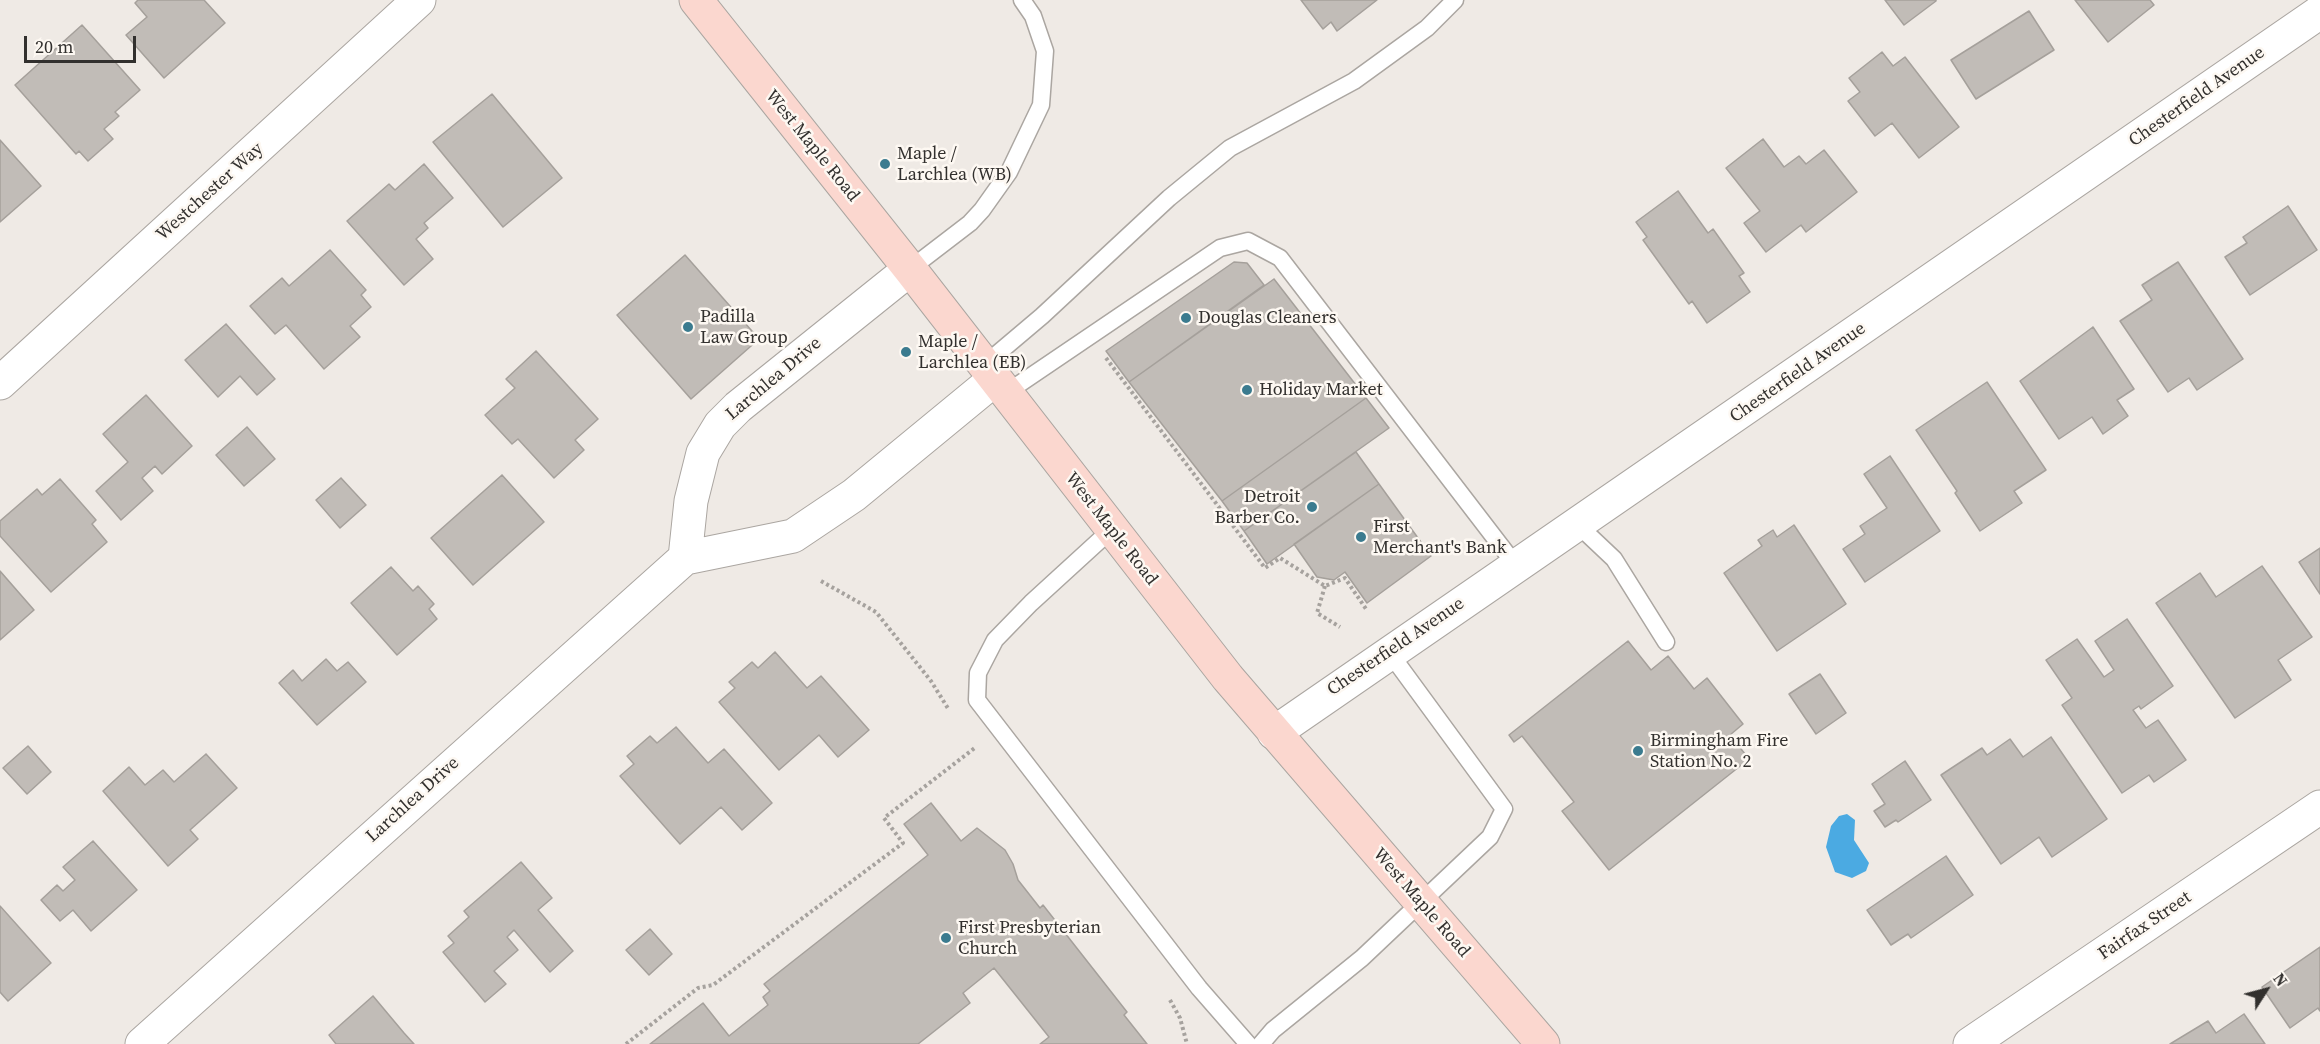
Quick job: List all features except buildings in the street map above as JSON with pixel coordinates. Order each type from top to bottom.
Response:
[{"type":"main road","name":"West Maple Road","points":[[696,0],[910,270],[1192,634],[1274,733],[1543,1044]]},
{"type":"street","name":"Westchester Way","points":[[0,383],[418,0]]},
{"type":"street","name":"Chesterfield Avenue","points":[[1274,733],[2320,12]]},
{"type":"street","name":"Larchlea Drive","points":[[141,1044],[685,558],[691,501],[703,453],[720,425],[738,407],[910,270]]},
{"type":"street","points":[[685,558],[793,537],[854,495],[995,379]]},
{"type":"street","name":"Fairfax Street","points":[[1970,1044],[2320,807]]},
{"type":"lane","points":[[910,270],[970,223],[982,210],[1009,172],[1041,105],[1045,51],[1033,16],[1022,0]]},
{"type":"lane","points":[[995,379],[1042,316],[1169,198],[1230,148],[1354,81],[1427,28],[1455,0]]},
{"type":"lane","points":[[995,379],[1220,248],[1248,241],[1280,258],[1517,567]]},
{"type":"lane","points":[[1578,525],[1614,559],[1666,642]]},
{"type":"lane","points":[[1112,529],[1030,603],[995,640],[978,673],[977,700],[1199,988],[1248,1044]]},
{"type":"lane","points":[[1261,1044],[1273,1030],[1362,958],[1490,837],[1504,809],[1389,652]]},
{"type":"path","points":[[1098,359],[1105,357],[1265,568],[1280,558],[1325,586]]},
{"type":"path","points":[[1325,586],[1345,578],[1366,609]]},
{"type":"path","points":[[1325,586],[1317,613],[1340,627]]},
{"type":"path","points":[[626,1044],[698,988],[713,985],[903,843],[884,818],[976,747]]},
{"type":"water","points":[[1847,814],[1855,820],[1854,840],[1869,863],[1866,871],[1852,878],[1835,872],[1826,847],[1831,826],[1839,816]]},
{"type":"place","name":"Maple / Larchlea (WB)","points":[[885,164]]},
{"type":"place","name":"Douglas Cleaners","points":[[1186,318]]},
{"type":"place","name":"Padilla Law Group","points":[[688,327]]},
{"type":"place","name":"Maple / Larchlea (EB)","points":[[906,352]]},
{"type":"place","name":"Holiday Market","points":[[1247,390]]},
{"type":"place","name":"Detroit Barber Co.","points":[[1312,507]]},
{"type":"place","name":"First Merchant's Bank","points":[[1361,537]]},
{"type":"place","name":"Birmingham Fire Station No. 2","points":[[1638,751]]},
{"type":"place","name":"First Presbyterian Church","points":[[946,938]]}]
